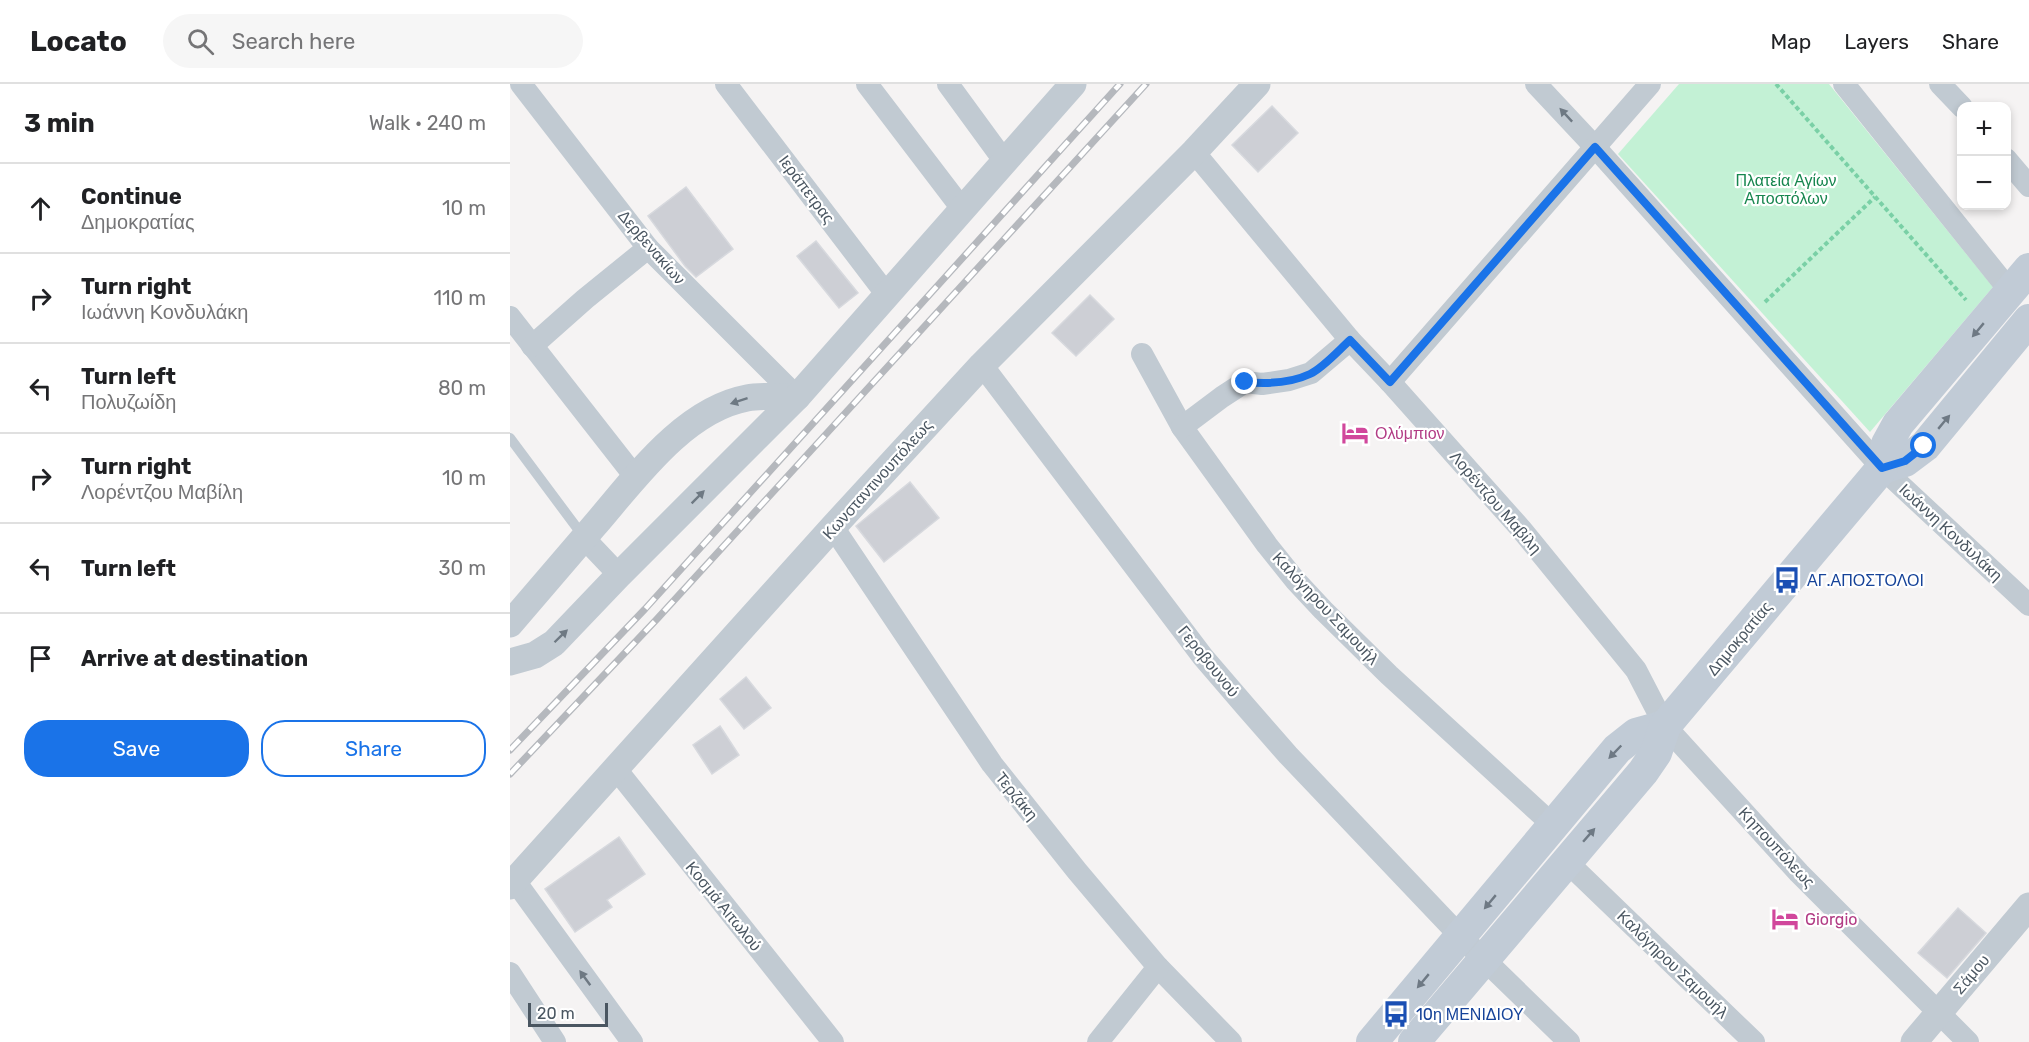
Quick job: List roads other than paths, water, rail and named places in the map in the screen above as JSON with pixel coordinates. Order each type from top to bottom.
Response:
[{"type":"main road","name":"Δημοκρατίας","points":[[1414,1042],[1643,772],[1656,753],[1665,726],[1882,468],[1887,444],[1898,424],[2020,280]]},
{"type":"main road","name":"Δημοκρατίας","points":[[1882,468],[1905,461],[1924,446],[2029,320]]},
{"type":"main road","points":[[1372,1042],[1617,749],[1636,734],[1665,726]]},
{"type":"street","name":"Δερβενακίων","points":[[521,84],[648,248],[797,397]]},
{"type":"street","name":"Ιεράπετρας","points":[[726,84],[887,295]]},
{"type":"street","points":[[867,84],[963,210]]},
{"type":"street","points":[[948,84],[1005,162]]},
{"type":"street","points":[[510,662],[535,655],[554,643],[619,574],[797,397],[1073,84]]},
{"type":"street","name":"Κωνσταντινουπόλεως","points":[[512,884],[832,527],[982,365],[1194,152],[1257,84]]},
{"type":"street","name":"Ιωάννη Κονδυλάκη","points":[[1536,84],[1882,468],[2029,605]]},
{"type":"street","points":[[1390,382],[1650,84]]},
{"type":"street","points":[[1844,84],[2020,280]]},
{"type":"street","points":[[1940,84],[1957,102]]},
{"type":"street","name":"Λορέντζου Μαβίλη","points":[[1194,152],[1350,340],[1521,529],[1636,670],[1665,726]]},
{"type":"street","points":[[2011,164],[2029,186]]},
{"type":"street","points":[[532,346],[648,248]]},
{"type":"street","points":[[510,317],[636,478]]},
{"type":"street","points":[[1182,427],[1245,382],[1262,384],[1289,380],[1311,373],[1350,340]]},
{"type":"street","name":"Καλόγηρου Σαμουήλ","points":[[1142,354],[1182,427],[1267,545],[1323,610],[1389,675],[1553,825]]},
{"type":"street","name":"Γεροβουνού","points":[[982,365],[1203,657],[1288,755],[1461,937]]},
{"type":"street","points":[[510,624],[636,478],[668,444],[696,420],[721,407],[747,398],[797,397]]},
{"type":"street","name":"Τερζάκη","points":[[832,527],[992,764],[1077,871],[1158,967],[1231,1042]]},
{"type":"street","points":[[584,538],[619,574]]},
{"type":"street","name":"Κηπουπόλεως","points":[[1665,726],[1799,873],[1968,1042]]},
{"type":"street","name":"Κοσμά Αιτωλού","points":[[616,769],[833,1042]]},
{"type":"street","name":"Καλόγηρου Σαμουήλ","points":[[1566,861],[1754,1042]]},
{"type":"street","points":[[512,884],[632,1042]]},
{"type":"street","name":"Σάμου","points":[[1914,1042],[2029,906]]},
{"type":"street","points":[[1461,937],[1569,1042]]},
{"type":"street","points":[[1098,1042],[1158,967]]},
{"type":"street","points":[[510,973],[555,1042]]},
{"type":"lane","points":[[510,438],[584,538]]},
{"type":"railway","points":[[510,750],[645,609],[1120,84]]},
{"type":"railway","points":[[510,774],[657,619],[1146,84]]},
{"type":"place","name":"Ολύμπιον","points":[[1355,433]]},
{"type":"place","name":"ΑΓ.ΑΠΟΣΤΟΛΟΙ","points":[[1787,580]]},
{"type":"place","name":"Giorgio","points":[[1785,919]]},
{"type":"place","name":"10η ΜΕΝΙΔΙΟΥ","points":[[1396,1014]]},
{"type":"park label","name":"Πλατεία Αγίων Αποστόλων","points":[[1786,189]]}]
